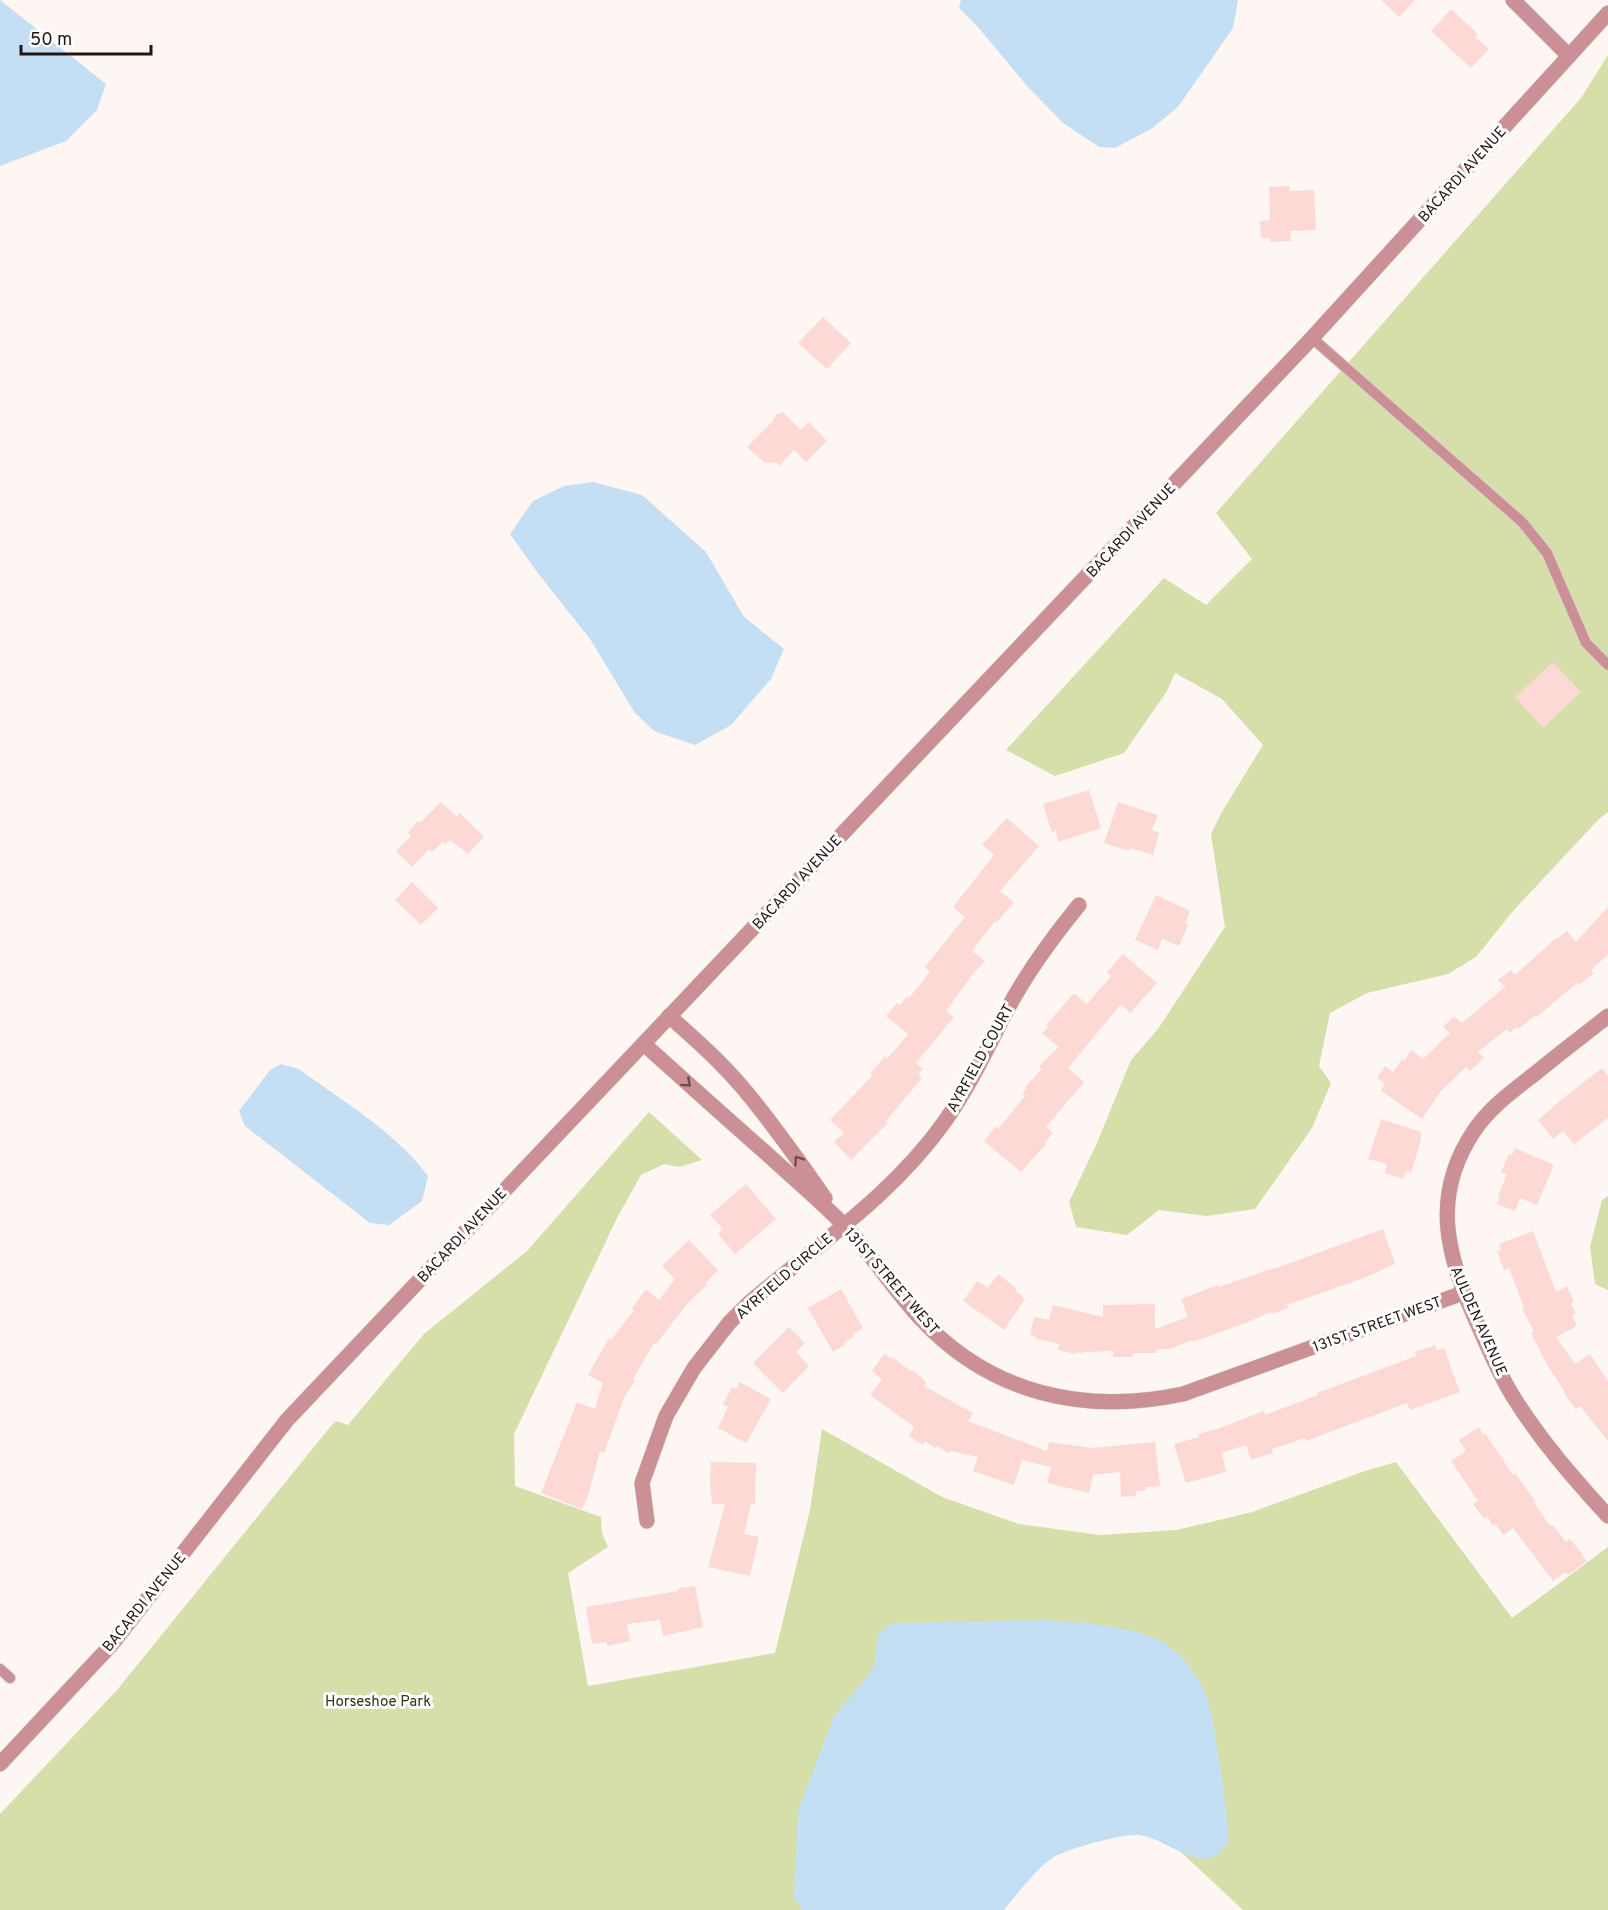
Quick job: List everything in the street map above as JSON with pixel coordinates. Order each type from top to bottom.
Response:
[{"type":"street","points":[[1513,0],[1569,56]]},
{"type":"street","name":"BACARDI AVENUE","points":[[0,1764],[112,1644],[287,1420],[1312,338],[1608,13]]},
{"type":"street","name":"AYRFIELD COURT","points":[[844,1225],[905,1170],[945,1122],[978,1068],[1022,983],[1078,905]]},
{"type":"street","points":[[669,1016],[708,1051],[742,1087],[844,1225]]},
{"type":"street","name":"AULDEN AVENUE","points":[[1608,1016],[1495,1106],[1479,1125],[1465,1147],[1452,1178],[1447,1211],[1452,1261],[1463,1293],[1514,1398],[1544,1443],[1608,1516]]},
{"type":"street","name":"131ST STREET WEST","points":[[644,1044],[844,1225],[921,1319],[953,1348],[971,1361],[1010,1382],[1052,1396],[1118,1403],[1140,1402],[1183,1394],[1463,1293]]},
{"type":"street","name":"AYRFIELD CIRCLE","points":[[647,1521],[642,1483],[666,1416],[694,1368],[729,1323],[749,1303],[844,1225]]},
{"type":"lane","points":[[1312,338],[1522,522],[1547,553],[1586,643],[1608,665]]},
{"type":"lane","points":[[0,1669],[10,1678]]},
{"type":"green space","points":[[1608,55],[1608,812],[1513,911],[1476,957],[1448,974],[1367,993],[1330,1013],[1319,1066],[1331,1083],[1312,1128],[1255,1209],[1207,1216],[1159,1210],[1127,1235],[1076,1227],[1069,1202],[1097,1143],[1131,1060],[1158,1029],[1225,927],[1211,834],[1263,745],[1222,699],[1175,673],[1167,691],[1124,753],[1055,776],[1006,750],[1164,578],[1206,605],[1252,559],[1216,513],[1581,98]]},
{"type":"green space","name":"Horseshoe Park","points":[[649,1112],[702,1160],[679,1167],[664,1164],[641,1175],[617,1218],[514,1434],[515,1486],[601,1517],[602,1533],[608,1547],[568,1573],[588,1686],[775,1653],[810,1510],[822,1429],[942,1497],[1019,1524],[1100,1535],[1177,1530],[1252,1512],[1396,1462],[1512,1618],[1608,1547],[1608,1910],[1243,1910],[996,1679],[833,1910],[0,1910],[0,1814],[117,1690],[331,1426],[336,1421],[348,1425],[424,1334],[527,1251]]},
{"type":"green space","points":[[1608,1196],[1608,1290],[1595,1284],[1590,1247],[1602,1200]]},
{"type":"water","points":[[0,0],[106,84],[97,110],[66,141],[0,166]]},
{"type":"water","points":[[961,0],[1238,0],[1233,28],[1178,107],[1151,129],[1115,148],[1099,147],[1063,123],[1028,87],[959,8]]},
{"type":"water","points":[[593,482],[642,495],[706,552],[744,617],[784,649],[771,679],[731,725],[695,745],[654,731],[635,713],[590,639],[510,534],[533,501],[564,486]]},
{"type":"water","points":[[281,1064],[299,1069],[368,1118],[400,1145],[428,1176],[422,1201],[389,1225],[370,1223],[245,1126],[239,1111],[270,1070]]},
{"type":"water","points":[[1044,1620],[1101,1625],[1144,1634],[1172,1648],[1192,1669],[1201,1685],[1211,1713],[1228,1827],[1229,1839],[1225,1847],[1210,1858],[1201,1858],[1190,1856],[1158,1841],[1138,1835],[1108,1839],[1083,1846],[1054,1857],[1027,1882],[1004,1910],[803,1910],[794,1897],[798,1811],[834,1716],[869,1674],[875,1662],[877,1637],[894,1623]]},
{"type":"building","points":[[1381,0],[1415,0],[1399,17]]},
{"type":"building","points":[[1451,9],[1478,34],[1475,37],[1489,49],[1471,68],[1431,31]]},
{"type":"building","points":[[1289,186],[1290,191],[1314,190],[1316,230],[1290,231],[1291,241],[1270,242],[1270,238],[1261,238],[1260,221],[1270,220],[1269,187]]},
{"type":"building","points":[[823,317],[851,343],[827,369],[798,343]]},
{"type":"building","points":[[783,412],[801,430],[809,422],[827,441],[806,462],[794,450],[779,466],[776,462],[765,463],[747,447],[777,414]]},
{"type":"building","points":[[1553,662],[1581,692],[1543,728],[1515,697]]},
{"type":"building","points":[[1089,790],[1101,828],[1059,842],[1055,830],[1052,833],[1043,804]]},
{"type":"building","points":[[441,802],[457,817],[460,813],[484,837],[468,854],[450,840],[446,844],[443,842],[432,852],[429,849],[412,867],[396,851],[411,836],[408,832],[418,821],[420,823]]},
{"type":"building","points":[[1118,802],[1158,815],[1152,830],[1159,833],[1153,855],[1130,848],[1129,851],[1104,843]]},
{"type":"building","points":[[1007,818],[1039,846],[1000,891],[1014,902],[997,922],[995,921],[972,951],[985,961],[946,1011],[954,1017],[916,1063],[923,1069],[918,1075],[922,1078],[886,1121],[888,1123],[851,1160],[834,1142],[844,1133],[830,1120],[872,1076],[870,1074],[885,1056],[887,1059],[908,1034],[886,1016],[897,1003],[900,1005],[907,996],[909,998],[930,972],[925,967],[965,917],[953,907],[994,855],[982,845]]},
{"type":"building","points":[[412,882],[438,908],[421,925],[395,900]]},
{"type":"building","points":[[1156,895],[1190,911],[1185,924],[1188,925],[1179,946],[1162,939],[1158,950],[1135,940]]},
{"type":"building","points":[[1608,907],[1608,955],[1591,970],[1594,973],[1579,985],[1577,983],[1537,1017],[1536,1015],[1510,1033],[1507,1029],[1478,1052],[1484,1058],[1470,1071],[1466,1067],[1441,1091],[1422,1119],[1381,1091],[1385,1084],[1377,1078],[1385,1066],[1393,1072],[1411,1050],[1423,1059],[1450,1033],[1443,1027],[1454,1016],[1462,1023],[1505,987],[1498,980],[1511,970],[1515,975],[1567,931],[1576,942]]},
{"type":"building","points":[[1123,954],[1157,983],[1130,1013],[1121,1004],[1068,1068],[1084,1082],[1046,1127],[1053,1133],[1021,1172],[984,1141],[996,1126],[998,1129],[1025,1096],[1022,1094],[1027,1088],[1025,1087],[1042,1069],[1039,1066],[1059,1047],[1042,1033],[1048,1027],[1046,1025],[1074,993],[1087,1004],[1111,976],[1107,972]]},
{"type":"building","points":[[1602,1068],[1608,1076],[1608,1118],[1574,1144],[1563,1131],[1553,1139],[1538,1120]]},
{"type":"building","points":[[1381,1119],[1421,1132],[1421,1140],[1411,1173],[1406,1171],[1403,1179],[1385,1173],[1387,1164],[1368,1159]]},
{"type":"building","points":[[1515,1148],[1554,1165],[1537,1205],[1520,1198],[1515,1211],[1497,1204],[1507,1174],[1501,1172],[1509,1154],[1512,1155]]},
{"type":"building","points":[[746,1184],[776,1219],[735,1254],[718,1234],[723,1229],[710,1215]]},
{"type":"building","points":[[1383,1229],[1395,1264],[1364,1278],[1287,1305],[1288,1308],[1272,1314],[1271,1312],[1170,1349],[1156,1349],[1157,1353],[1133,1353],[1133,1357],[1113,1357],[1113,1351],[1083,1352],[1083,1354],[1076,1352],[1076,1354],[1058,1350],[1059,1344],[1036,1339],[1030,1335],[1034,1317],[1049,1320],[1053,1305],[1103,1317],[1103,1305],[1155,1304],[1155,1329],[1188,1317],[1181,1299],[1218,1285],[1219,1287],[1274,1269]]},
{"type":"building","points":[[1533,1231],[1556,1292],[1567,1286],[1574,1302],[1571,1304],[1576,1313],[1572,1315],[1577,1326],[1556,1337],[1575,1364],[1590,1354],[1608,1381],[1608,1441],[1580,1406],[1575,1409],[1546,1363],[1531,1333],[1534,1332],[1522,1308],[1524,1307],[1509,1268],[1504,1270],[1497,1251],[1501,1251],[1499,1244]]},
{"type":"building","points":[[689,1240],[718,1270],[705,1284],[707,1285],[688,1303],[656,1344],[654,1343],[633,1379],[635,1381],[624,1398],[604,1453],[600,1451],[588,1496],[582,1509],[541,1493],[577,1402],[595,1409],[603,1383],[588,1375],[609,1338],[611,1340],[634,1310],[632,1308],[646,1289],[659,1300],[675,1279],[662,1266]]},
{"type":"building","points":[[998,1274],[1016,1288],[1015,1290],[1025,1299],[1004,1330],[963,1301],[977,1281],[988,1288]]},
{"type":"building","points":[[841,1289],[863,1328],[853,1334],[854,1337],[844,1342],[845,1345],[833,1352],[808,1308]]},
{"type":"building","points":[[789,1327],[805,1343],[796,1352],[809,1366],[783,1393],[753,1363]]},
{"type":"building","points":[[1435,1345],[1437,1350],[1444,1348],[1460,1392],[1410,1410],[1407,1403],[1306,1441],[1305,1438],[1272,1449],[1273,1453],[1251,1460],[1246,1445],[1222,1453],[1226,1472],[1186,1483],[1174,1444],[1199,1437],[1198,1434],[1264,1411],[1265,1415],[1318,1395],[1317,1393],[1416,1356],[1415,1352]]},
{"type":"building","points":[[884,1354],[892,1357],[912,1372],[913,1370],[926,1382],[924,1386],[973,1413],[968,1421],[1047,1451],[1049,1442],[1092,1448],[1155,1442],[1160,1486],[1146,1487],[1146,1490],[1136,1491],[1136,1496],[1121,1497],[1120,1472],[1093,1475],[1089,1493],[1047,1483],[1051,1467],[1022,1460],[1014,1485],[973,1471],[978,1457],[950,1451],[948,1453],[925,1441],[923,1445],[909,1436],[914,1427],[870,1395],[882,1379],[872,1371]]},
{"type":"building","points":[[740,1382],[771,1399],[746,1443],[718,1428],[728,1407],[723,1404],[732,1387],[736,1389]]},
{"type":"building","points":[[1479,1427],[1513,1475],[1515,1473],[1536,1502],[1534,1503],[1550,1526],[1552,1524],[1566,1542],[1570,1539],[1587,1561],[1568,1575],[1566,1572],[1553,1581],[1513,1528],[1503,1535],[1496,1524],[1493,1526],[1487,1516],[1484,1519],[1473,1504],[1478,1501],[1451,1461],[1466,1451],[1459,1440]]},
{"type":"building","points":[[711,1462],[756,1463],[755,1504],[751,1504],[744,1534],[759,1537],[750,1576],[708,1567],[725,1504],[712,1504]]},
{"type":"building","points":[[695,1586],[703,1627],[663,1636],[660,1620],[627,1624],[630,1641],[607,1646],[607,1642],[592,1644],[586,1607]]}]
